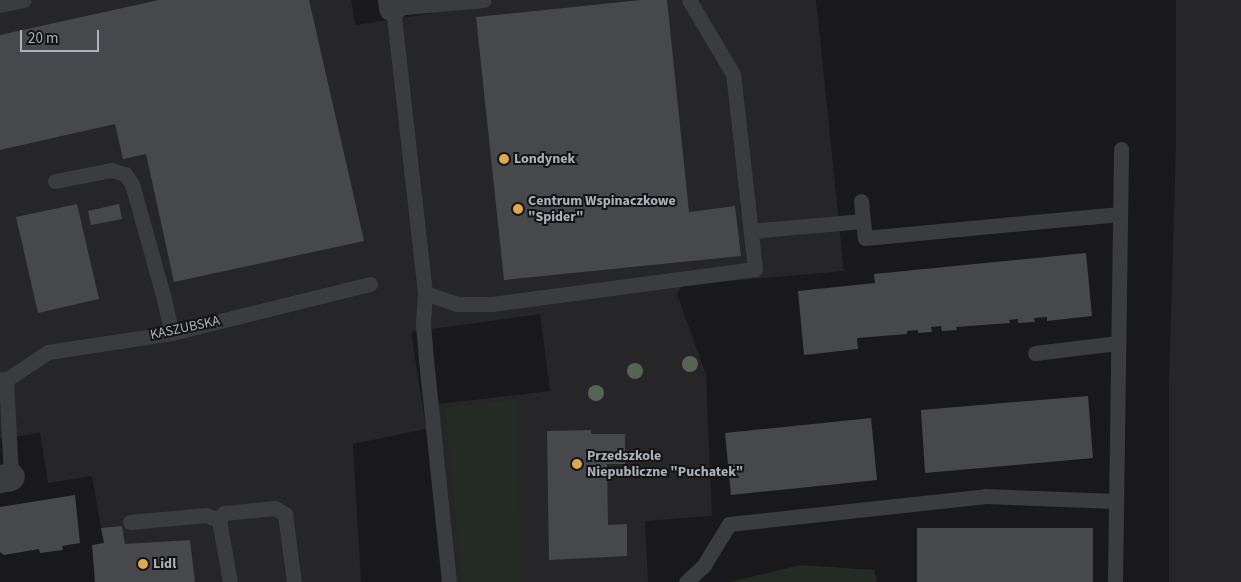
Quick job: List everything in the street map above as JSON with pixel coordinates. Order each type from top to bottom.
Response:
[{"type":"lane","points":[[0,5],[23,0]]},
{"type":"lane","points":[[450,582],[426,359],[423,322],[425,293],[393,4],[484,0]]},
{"type":"lane","points":[[425,293],[457,304],[492,304],[755,269],[733,74],[689,0]]},
{"type":"lane","points":[[1115,582],[1122,149]]},
{"type":"lane","points":[[55,180],[111,170],[125,174],[132,184],[172,333]]},
{"type":"lane","points":[[861,201],[866,238],[1120,214]]},
{"type":"lane","points":[[751,231],[863,221]]},
{"type":"lane","name":"KASZUBSKA","points":[[5,478],[3,380],[48,352],[172,333],[370,284]]},
{"type":"lane","points":[[1035,353],[1118,343]]},
{"type":"lane","points":[[686,582],[704,564],[729,524],[985,496],[1116,501]]},
{"type":"lane","points":[[230,582],[219,520],[224,513],[275,508],[285,514],[294,582]]},
{"type":"lane","points":[[130,522],[206,515],[219,520]]},
{"type":"shaded area","points":[[0,0],[351,0],[355,25],[433,13],[432,0],[816,0],[844,271],[683,285],[677,294],[706,375],[712,516],[645,521],[648,582],[456,582],[438,404],[550,391],[540,314],[411,332],[426,429],[353,444],[361,582],[95,582],[104,543],[92,476],[48,483],[40,433],[0,439]]},
{"type":"shaded area","points":[[1176,0],[1241,0],[1241,582],[1169,582],[1169,382],[1176,144]]},
{"type":"shaded area","points":[[517,399],[521,582],[462,582],[445,408]]},
{"type":"shaded area","points":[[801,565],[874,570],[877,582],[730,582]]},
{"type":"building","points":[[159,0],[309,0],[364,241],[174,282],[146,154],[123,159],[115,124],[0,150],[0,35]]},
{"type":"building","points":[[641,0],[667,0],[689,212],[735,206],[741,256],[504,280],[476,17]]},
{"type":"building","points":[[77,204],[99,299],[38,313],[16,217]]},
{"type":"building","points":[[119,204],[122,219],[91,225],[88,211]]},
{"type":"building","points":[[1086,253],[1092,316],[1047,321],[1047,317],[1034,318],[1035,322],[1018,323],[1018,319],[1009,320],[1010,323],[956,327],[957,330],[942,331],[941,326],[931,327],[932,332],[918,333],[918,330],[907,331],[907,334],[857,338],[858,349],[804,355],[798,291],[875,283],[874,274]]},
{"type":"building","points":[[1088,396],[1093,458],[925,473],[921,410]]},
{"type":"building","points":[[871,418],[877,480],[731,495],[725,433]]},
{"type":"building","points":[[591,430],[591,434],[625,434],[625,464],[607,464],[608,525],[627,524],[627,556],[549,560],[547,431]]},
{"type":"building","points":[[75,495],[80,543],[62,546],[63,550],[40,553],[39,549],[4,555],[0,552],[0,507]]},
{"type":"building","name":"Lidl","points":[[122,526],[125,544],[190,540],[195,582],[95,582],[92,545],[104,543],[101,528]]},
{"type":"building","points":[[917,528],[1093,528],[1093,582],[917,582]]},
{"type":"place","name":"Londynek","points":[[504,159]]},
{"type":"place","name":"Centrum Wspinaczkowe \"Spider\"","points":[[518,209]]},
{"type":"place","name":"Przedszkole Niepubliczne \"Puchatek\"","points":[[577,464]]},
{"type":"place","name":"Lidl","points":[[143,564]]}]
